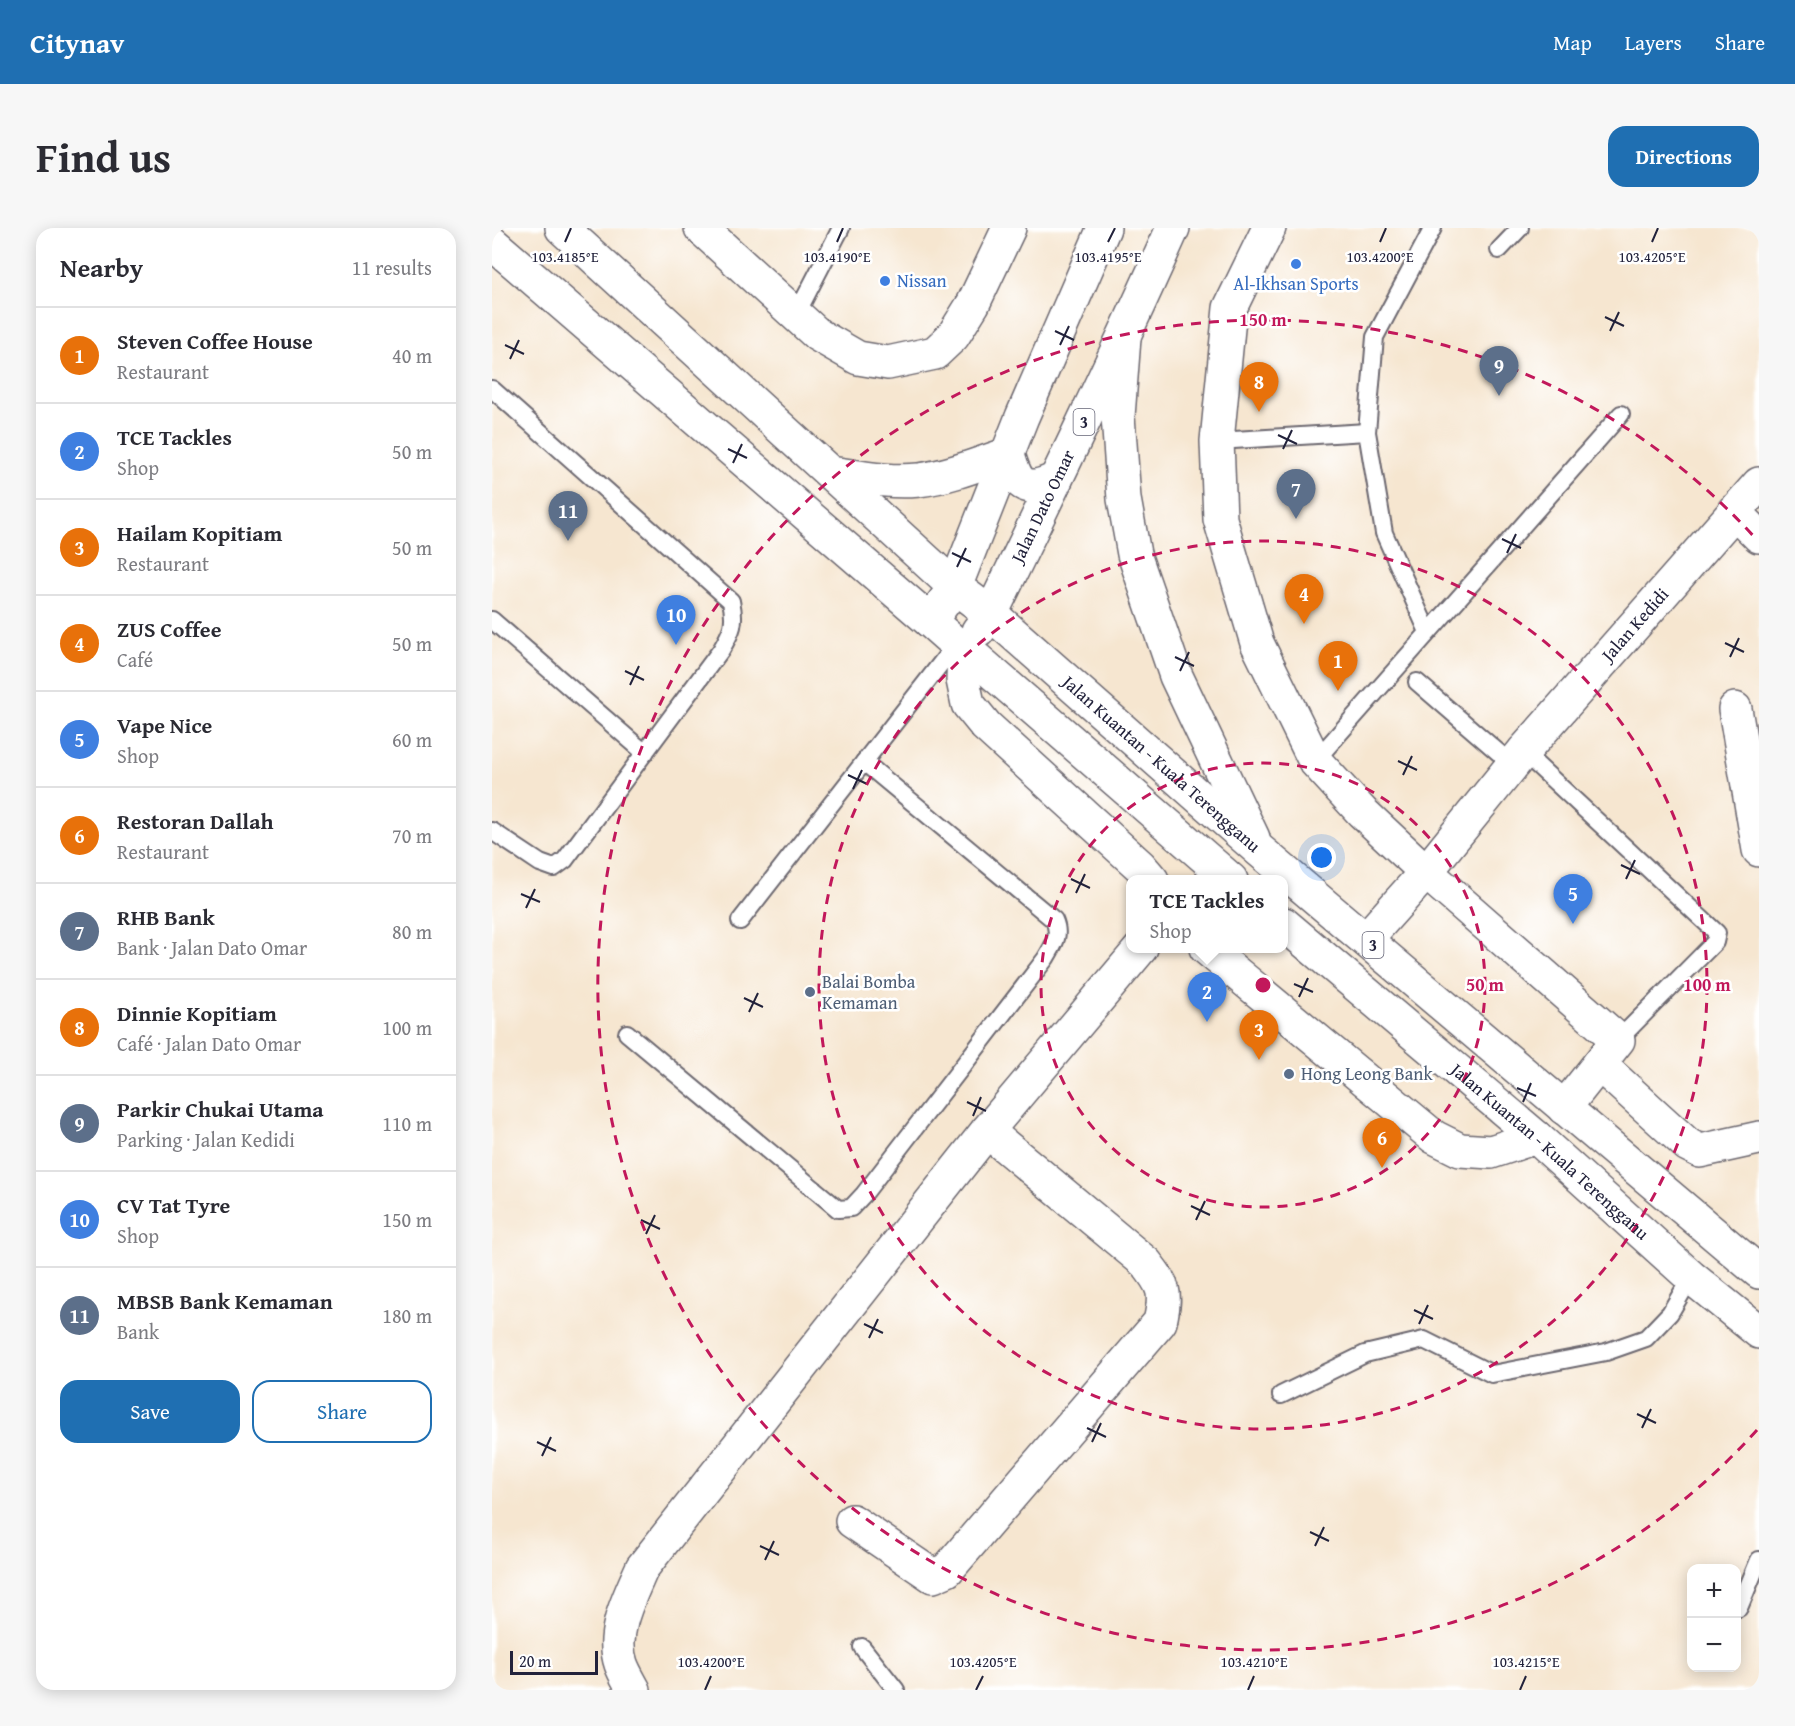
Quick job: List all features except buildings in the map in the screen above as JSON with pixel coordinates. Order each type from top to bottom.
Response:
[{"type":"main road","name":"Jalan Kuantan - Kuala Terengganu","points":[[562,228],[955,587],[991,614],[1259,850],[1759,1272]]},
{"type":"main road","points":[[701,228],[818,335],[858,358],[888,363],[935,353],[953,336],[973,304],[1009,228]]},
{"type":"main road","points":[[930,621],[955,587],[1022,417],[1104,228]]},
{"type":"main road","name":"Jalan Dato Omar","points":[[960,646],[991,614],[1124,338],[1173,228]]},
{"type":"main road","points":[[1269,228],[1230,308],[1217,441],[1220,519],[1257,643],[1316,761],[1362,812],[1609,1052],[1688,1145],[1700,1151],[1759,1138]]},
{"type":"main road","points":[[492,243],[1227,875]]},
{"type":"main road","points":[[1124,338],[1118,416],[1124,499],[1134,554],[1176,676],[1259,850]]},
{"type":"main road","points":[[831,473],[878,480],[919,480],[956,472],[1008,453]]},
{"type":"main road","points":[[1008,453],[1013,472],[1020,482],[1030,488],[1056,479]]},
{"type":"main road","name":"Jalan Kedidi","points":[[1366,939],[1426,872],[1518,758],[1759,484]]},
{"type":"main road","points":[[1734,512],[1759,536]]},
{"type":"main road","points":[[960,646],[968,704],[980,718],[1148,875]]},
{"type":"main road","points":[[1735,709],[1759,850]]},
{"type":"main road","name":"Jalan Kuantan - Kuala Terengganu","points":[[1288,929],[1536,1137],[1691,1277],[1759,1332]]},
{"type":"main road","points":[[634,1690],[620,1662],[618,1629],[629,1596],[642,1568],[987,1131],[1137,953]]},
{"type":"main road","points":[[1212,953],[1434,1137],[1460,1150],[1491,1152],[1536,1137]]},
{"type":"main road","points":[[1564,1108],[1609,1052]]},
{"type":"main road","points":[[852,1521],[933,1576],[947,1570],[1160,1322],[1165,1301],[1161,1282],[1146,1263],[987,1131]]},
{"type":"lane","points":[[796,315],[841,228]]},
{"type":"lane","points":[[1428,632],[1384,533],[1366,432],[1375,337],[1433,228]]},
{"type":"lane","points":[[1499,250],[1520,228]]},
{"type":"lane","points":[[492,831],[540,863],[554,868],[565,860],[721,650],[732,631],[734,616],[731,601],[494,394]]},
{"type":"lane","points":[[1316,761],[1620,414]]},
{"type":"lane","points":[[1217,441],[1366,432]]},
{"type":"lane","points":[[492,620],[645,753]]},
{"type":"lane","points":[[740,921],[864,762],[960,646]]},
{"type":"lane","points":[[1417,681],[1518,758],[1717,933],[1715,942],[1609,1052]]},
{"type":"lane","points":[[627,1033],[838,1209],[851,1208],[864,1194],[1046,958],[1056,939],[1058,929],[1054,920],[864,762]]},
{"type":"lane","points":[[1281,1395],[1365,1354],[1424,1340],[1492,1374],[1606,1352],[1646,1338],[1670,1313],[1691,1277]]},
{"type":"lane","points":[[1741,1603],[1759,1560]]},
{"type":"lane","points":[[862,1647],[896,1690]]},
{"type":"place","name":"Al-Ikhsan Sports","points":[[1296,264]]},
{"type":"place","name":"Nissan","points":[[885,281]]},
{"type":"place","name":"Parkir Chukai Utama","points":[[1499,396]]},
{"type":"place","name":"Dinnie Kopitiam","points":[[1259,412]]},
{"type":"place","name":"RHB Bank","points":[[1296,519]]},
{"type":"place","name":"MBSB Bank Kemaman","points":[[568,541]]},
{"type":"place","name":"ZUS Coffee","points":[[1304,624]]},
{"type":"place","name":"CV Tat Tyre","points":[[676,645]]},
{"type":"place","name":"Steven Coffee House","points":[[1338,691]]},
{"type":"place","name":"Vape Nice","points":[[1573,924]]},
{"type":"place","name":"Balai Bomba Kemaman","points":[[810,992]]},
{"type":"place","name":"TCE Tackles","points":[[1207,1022]]},
{"type":"place","name":"Hailam Kopitiam","points":[[1259,1060]]},
{"type":"place","name":"Hong Leong Bank","points":[[1289,1074]]},
{"type":"place","name":"Restoran Dallah","points":[[1382,1168]]}]
